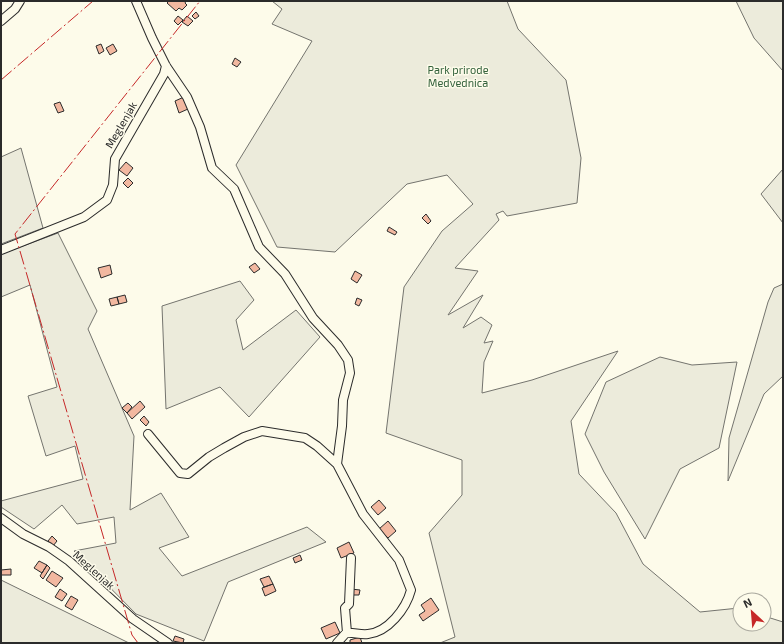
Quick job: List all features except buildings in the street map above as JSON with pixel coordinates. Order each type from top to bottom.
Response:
[{"type":"street","points":[[1,21],[15,9],[20,1]]},
{"type":"street","points":[[136,1],[166,66],[187,96],[200,126],[212,168],[234,189],[259,247],[285,274],[313,318],[338,345],[348,360],[350,373],[343,400],[342,426],[337,464]]},
{"type":"street","name":"Meglenjak","points":[[1,250],[84,217],[107,200],[113,185],[115,159],[164,74],[166,66]]},
{"type":"street","points":[[148,434],[180,473],[188,474],[209,457],[224,448],[244,437],[262,431],[305,438],[311,441],[337,464],[363,514],[399,560],[411,590],[405,604],[389,624],[378,632],[368,634],[347,633],[343,635],[337,643]]},
{"type":"street","name":"Meglenjak","points":[[1,518],[23,534],[49,547],[69,561],[133,619],[168,643]]},
{"type":"street","points":[[347,633],[345,608],[349,604],[351,558]]},
{"type":"green space","name":"Park prirode Medvednica","points":[[272,1],[507,1],[518,29],[566,80],[581,158],[577,203],[507,216],[503,211],[496,214],[499,220],[455,268],[478,271],[448,315],[483,295],[463,328],[481,317],[492,325],[484,343],[493,341],[484,362],[482,393],[532,380],[618,351],[571,421],[579,474],[616,513],[643,564],[700,612],[732,609],[732,632],[772,632],[772,619],[783,622],[783,643],[440,643],[455,637],[429,533],[462,495],[462,460],[386,433],[404,287],[442,231],[473,204],[447,175],[407,184],[335,252],[277,247],[236,165],[312,41],[272,24],[282,9]]},
{"type":"green space","points":[[736,1],[783,1],[783,71],[754,38]]},
{"type":"green space","points":[[21,148],[43,228],[1,244],[1,157]]},
{"type":"green space","points":[[783,169],[783,223],[761,194]]},
{"type":"green space","points":[[58,233],[97,311],[88,329],[134,436],[130,510],[161,493],[189,537],[159,548],[182,576],[307,527],[326,542],[228,582],[204,641],[136,614],[74,551],[116,543],[114,517],[77,524],[62,505],[34,529],[1,507],[1,501],[83,479],[75,446],[46,456],[28,396],[57,387],[30,285],[1,297],[1,254]]},
{"type":"green space","points":[[240,281],[254,300],[236,320],[243,350],[296,310],[320,337],[249,417],[220,387],[166,409],[162,306]]},
{"type":"green space","points":[[783,284],[783,376],[764,394],[728,481],[729,438],[768,302],[774,288]]},
{"type":"green space","points":[[660,357],[692,365],[737,362],[719,448],[680,469],[645,539],[604,472],[585,434],[606,382]]},
{"type":"green space","points":[[1,580],[129,643],[1,643]]},
{"type":"power","points":[[1,80],[93,1]]},
{"type":"power","points":[[138,643],[132,635],[15,234],[200,1]]}]
